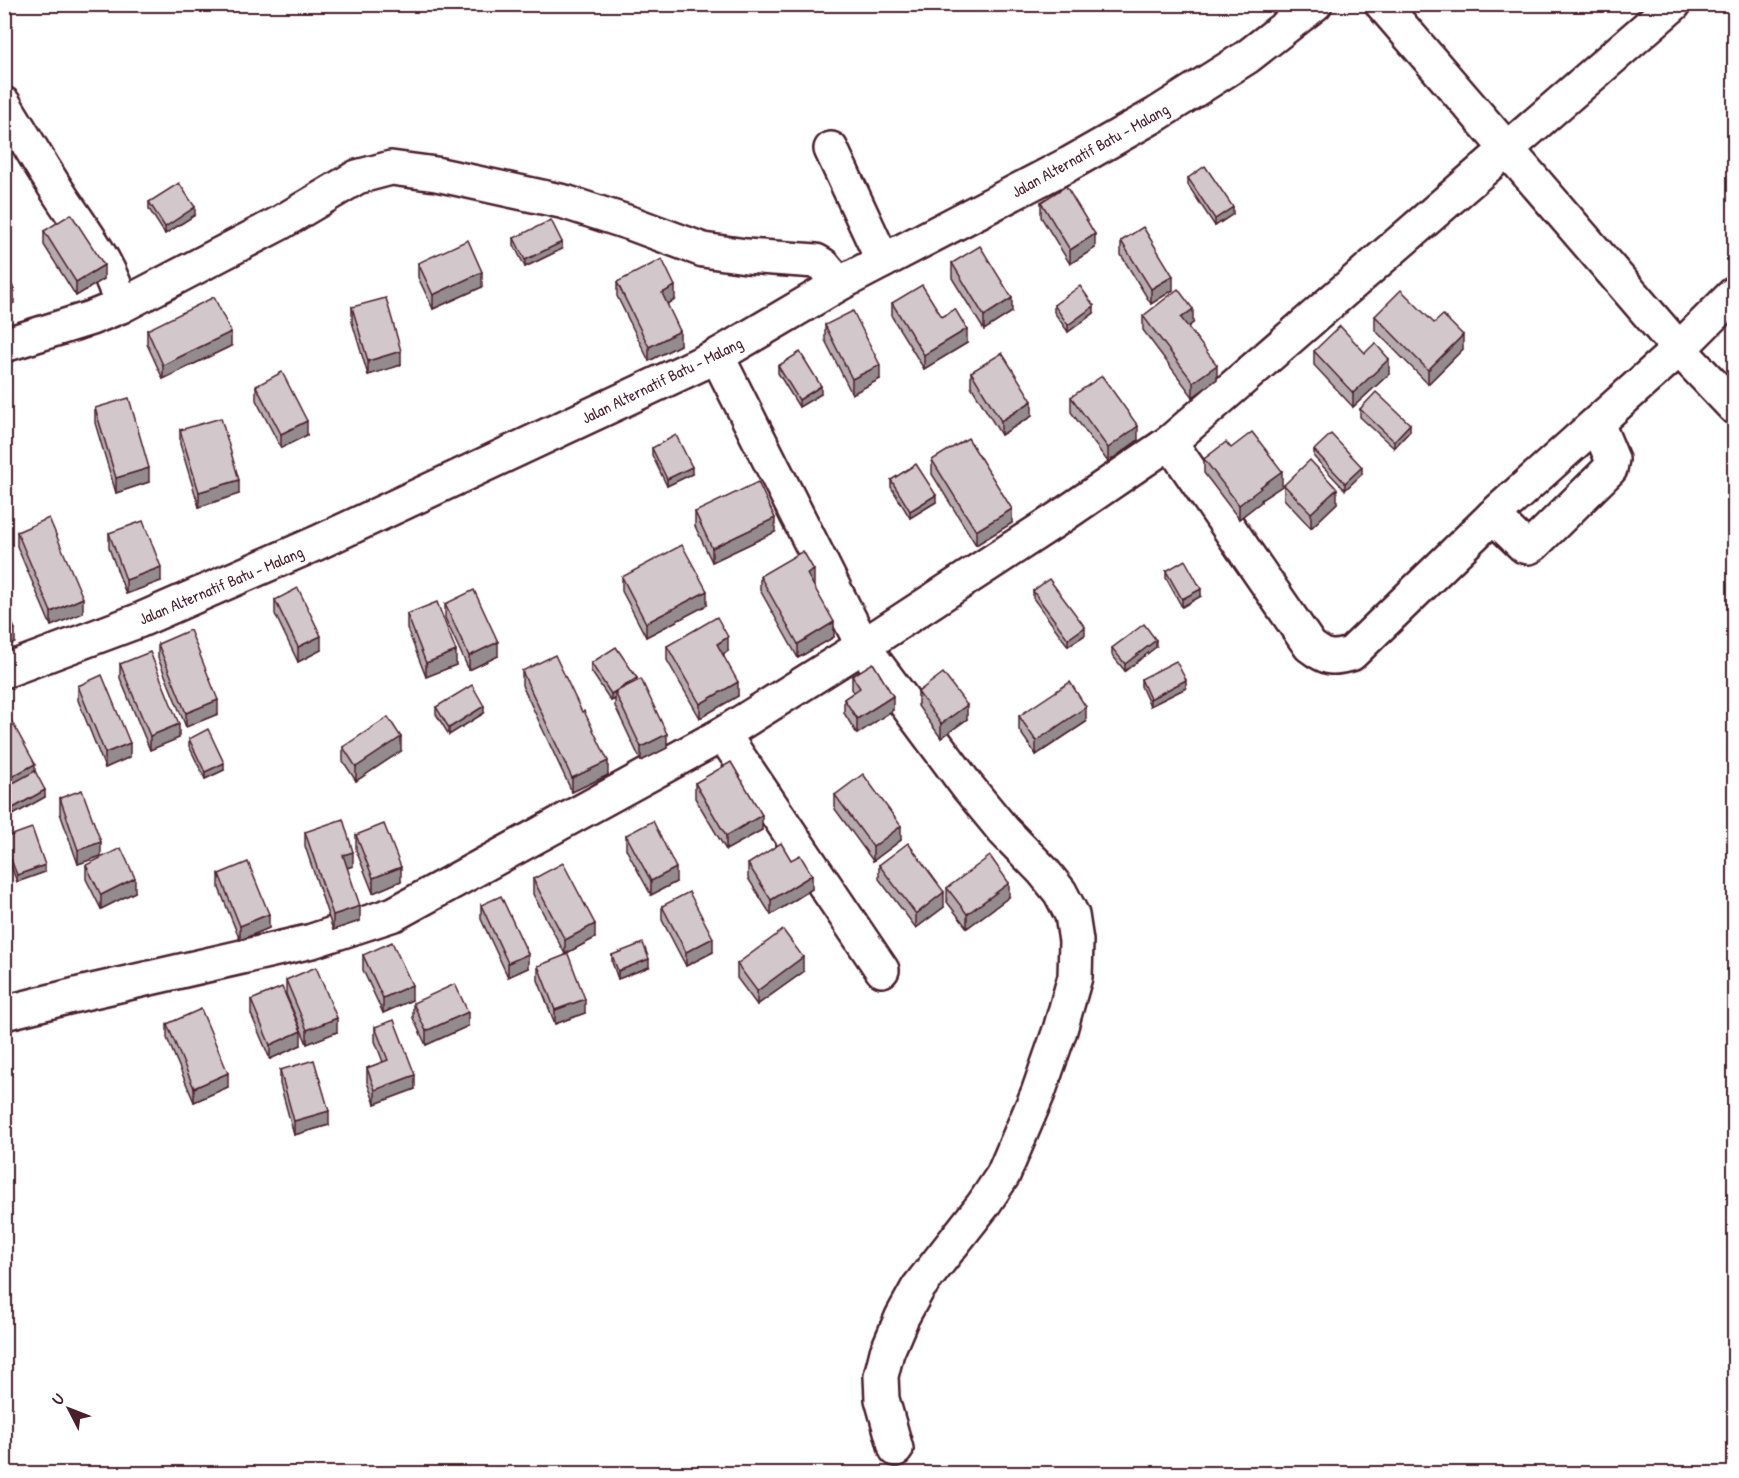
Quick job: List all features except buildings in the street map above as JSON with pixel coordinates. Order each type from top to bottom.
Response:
[{"type":"street","name":"Jalan Alternatif Batu - Malang","points":[[4,671],[138,621],[317,543],[717,356],[839,284],[1068,164],[1157,114],[1248,57],[1316,4]]},
{"type":"street","points":[[1382,4],[1679,349],[1734,407]]},
{"type":"street","points":[[4,1013],[312,941],[394,914],[723,734],[1056,520],[1170,442],[1674,4]]},
{"type":"street","points":[[4,104],[93,243],[120,299]]},
{"type":"street","points":[[831,149],[883,261]]},
{"type":"street","points":[[4,345],[91,318],[120,299],[280,223],[357,177],[391,168],[436,174],[566,202],[703,249],[746,256],[816,261],[823,265],[839,284]]},
{"type":"street","points":[[1170,442],[1310,646],[1329,658],[1351,654],[1493,516],[1679,349],[1734,294]]},
{"type":"street","points":[[717,356],[863,646],[967,786],[1004,831],[1060,892],[1072,915],[1076,941],[1075,977],[1060,1030],[1038,1093],[1003,1175],[918,1288],[887,1352],[881,1376],[882,1399],[896,1449]]},
{"type":"street","points":[[1493,516],[1524,546],[1530,547],[1534,544],[1610,469],[1612,459],[1597,423]]},
{"type":"street","points":[[723,734],[882,970]]}]
